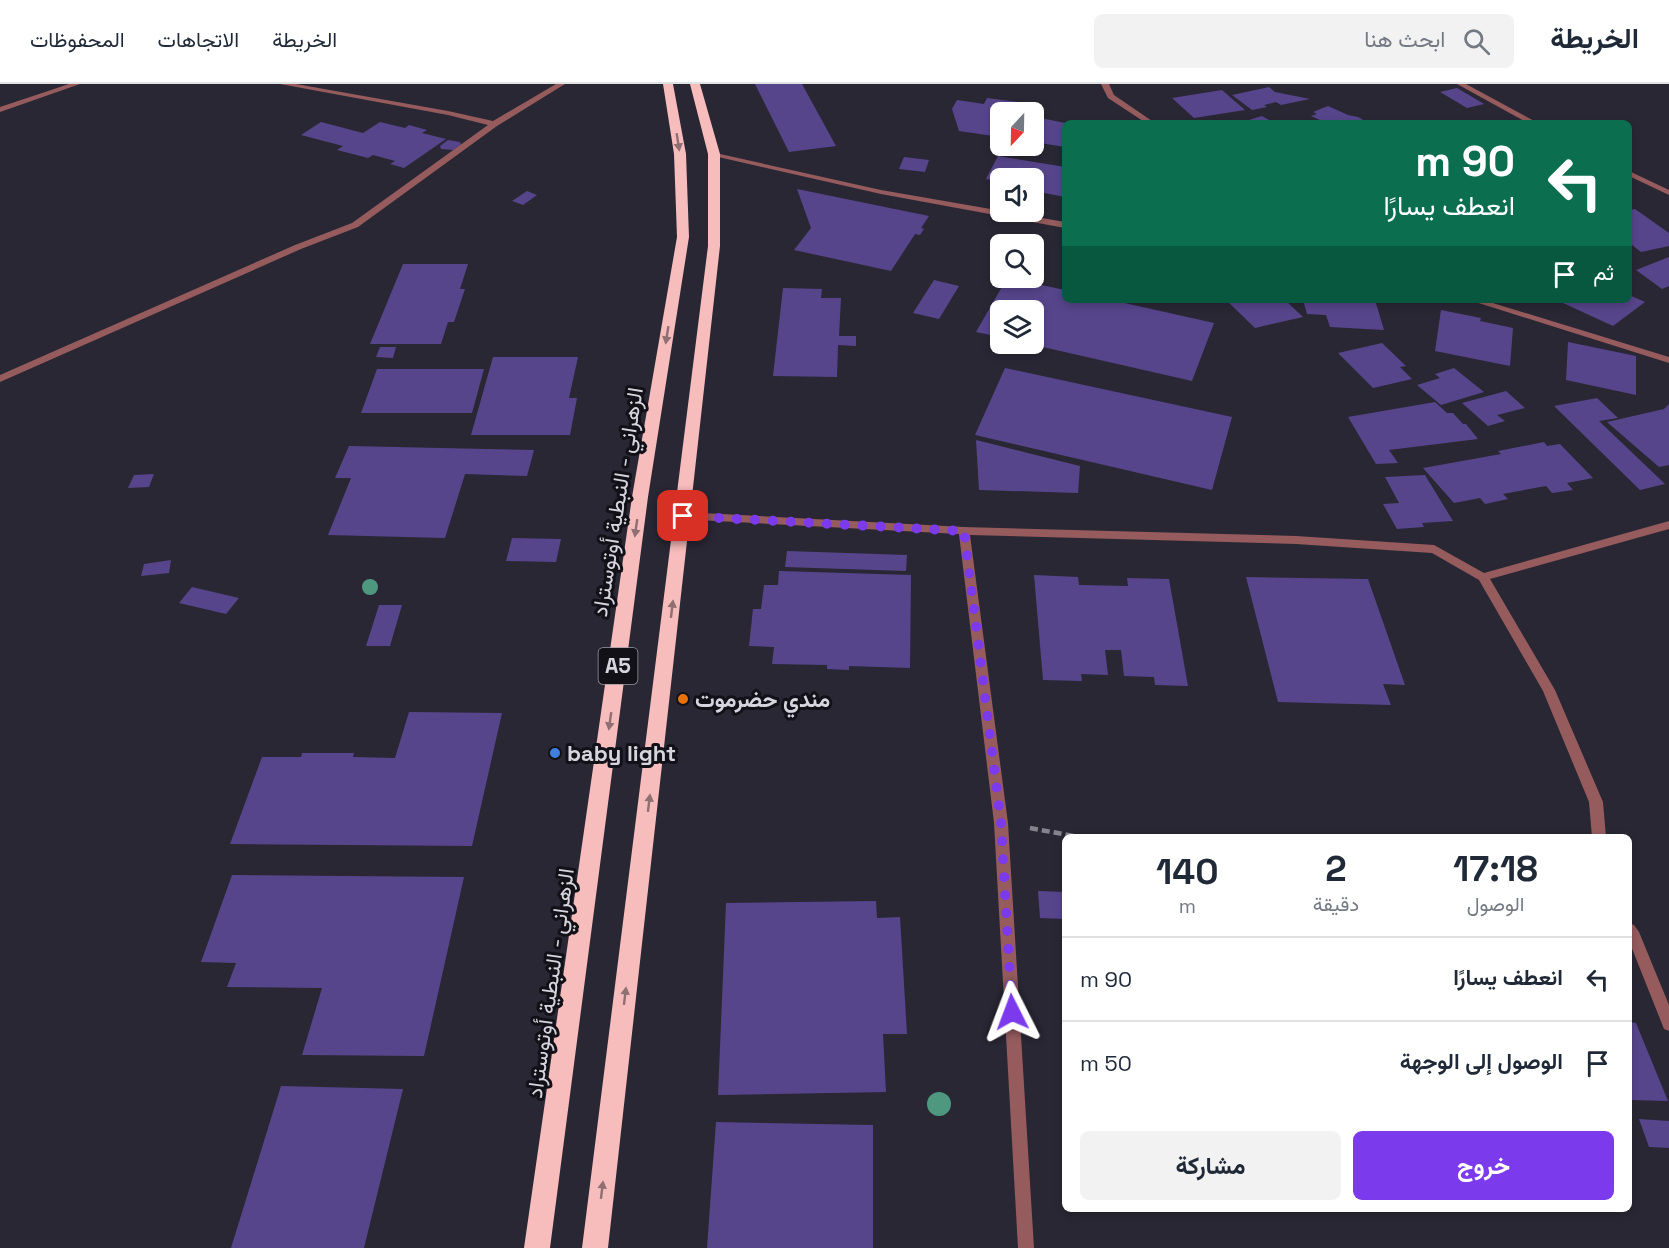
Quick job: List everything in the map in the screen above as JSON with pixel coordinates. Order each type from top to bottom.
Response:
[{"type":"highway","name":"الزهراني - النبطية أوتوستراد","points":[[537,1248],[640,497],[683,237],[680,154],[668,84]]},
{"type":"highway","name":"A5","points":[[595,1248],[714,246],[714,154],[695,84]]},
{"type":"street","points":[[0,110],[76,84]]},
{"type":"street","points":[[284,84],[448,113],[494,124]]},
{"type":"street","points":[[0,380],[298,247],[355,225],[494,124],[561,84]]},
{"type":"street","points":[[1105,84],[1112,96],[1147,120]]},
{"type":"street","points":[[1461,84],[1528,120]]},
{"type":"street","points":[[714,154],[881,192],[1062,224]]},
{"type":"street","points":[[1632,174],[1669,193]]},
{"type":"street","points":[[1484,303],[1669,360]]},
{"type":"street","points":[[683,516],[964,531],[1296,540],[1434,549],[1483,577],[1549,690],[1596,802],[1599,834]]},
{"type":"street","points":[[1483,577],[1669,525]]},
{"type":"street","points":[[964,531],[1001,823],[1026,1248]]},
{"type":"street","points":[[1632,933],[1669,1024]]},
{"type":"path","points":[[1001,823],[1062,834]]},
{"type":"building","points":[[755,84],[802,84],[836,146],[789,152]]},
{"type":"building","points":[[1269,87],[1275,92],[1310,99],[1281,105],[1276,102],[1264,105],[1267,107],[1252,110],[1232,95]]},
{"type":"building","points":[[1457,88],[1484,104],[1467,108],[1440,92]]},
{"type":"building","points":[[1222,90],[1245,110],[1194,118],[1172,98]]},
{"type":"building","points":[[987,98],[1017,102],[990,102],[990,136],[959,131],[952,109],[957,100],[984,104]]},
{"type":"building","points":[[1328,106],[1364,120],[1320,120],[1311,116],[1317,114],[1313,112]]},
{"type":"building","points":[[1262,116],[1269,120],[1249,120]]},
{"type":"building","points":[[1044,119],[1062,122],[1062,147],[1044,144]]},
{"type":"building","points":[[321,122],[363,133],[380,122],[405,128],[409,125],[427,130],[422,133],[446,139],[404,168],[390,164],[395,161],[373,155],[368,158],[337,150],[343,146],[301,135]]},
{"type":"building","points":[[448,140],[460,142],[461,145],[453,150],[441,149],[440,146]]},
{"type":"building","points":[[998,156],[1062,167],[1062,196],[1044,193],[1044,168],[992,168]]},
{"type":"building","points":[[904,157],[929,160],[925,172],[899,169]]},
{"type":"building","points":[[797,189],[929,216],[921,228],[924,229],[920,235],[915,234],[891,271],[794,250],[811,228]]},
{"type":"building","points":[[527,191],[537,195],[523,205],[512,201]]},
{"type":"building","points":[[1635,209],[1669,233],[1669,246],[1641,252],[1632,245],[1632,210]]},
{"type":"building","points":[[1669,257],[1669,286],[1662,289],[1636,270]]},
{"type":"building","points":[[403,264],[468,264],[460,289],[465,289],[454,322],[448,322],[441,344],[370,344]]},
{"type":"building","points":[[934,280],[959,286],[939,319],[913,313]]},
{"type":"building","points":[[1044,286],[1062,289],[1062,303],[1124,303],[1214,323],[1192,381],[1044,347],[1044,300],[994,300],[1001,288],[1044,288]]},
{"type":"building","points":[[783,288],[822,289],[821,298],[841,298],[839,336],[856,336],[856,346],[838,345],[837,377],[773,376]]},
{"type":"building","points":[[1632,296],[1645,302],[1613,326],[1563,303],[1632,303]]},
{"type":"building","points":[[1229,303],[1288,303],[1303,317],[1255,328]]},
{"type":"building","points":[[1304,303],[1376,303],[1384,330],[1330,327],[1326,315],[1307,314]]},
{"type":"building","points":[[990,308],[990,335],[976,332]]},
{"type":"building","points":[[1441,310],[1481,318],[1480,321],[1513,328],[1510,366],[1435,351]]},
{"type":"building","points":[[1568,342],[1636,356],[1636,395],[1566,380]]},
{"type":"building","points":[[1382,343],[1406,366],[1400,367],[1412,379],[1373,388],[1338,353]]},
{"type":"building","points":[[380,347],[396,347],[393,358],[376,357]]},
{"type":"building","points":[[493,357],[578,357],[569,398],[577,398],[570,435],[471,435]]},
{"type":"building","points":[[1005,368],[1232,417],[1212,490],[975,435]]},
{"type":"building","points":[[1454,368],[1484,392],[1441,405],[1417,385],[1440,378],[1435,374]]},
{"type":"building","points":[[377,369],[484,369],[472,413],[361,413]]},
{"type":"building","points":[[1506,391],[1525,408],[1497,415],[1505,421],[1488,426],[1462,403]]},
{"type":"building","points":[[1597,398],[1618,418],[1599,421],[1665,484],[1640,490],[1554,406]]},
{"type":"building","points":[[1435,402],[1447,413],[1453,413],[1463,424],[1466,424],[1478,439],[1389,450],[1398,463],[1376,464],[1348,417]]},
{"type":"building","points":[[1669,404],[1669,465],[1659,467],[1607,422],[1664,409]]},
{"type":"building","points":[[976,440],[1080,466],[1078,493],[979,490]]},
{"type":"building","points":[[1544,442],[1547,446],[1560,444],[1593,478],[1567,483],[1573,490],[1552,493],[1546,486],[1503,494],[1508,499],[1485,504],[1480,498],[1454,503],[1423,468],[1501,454],[1498,451]]},
{"type":"building","points":[[349,446],[534,450],[527,476],[465,474],[445,538],[328,535],[351,478],[335,478]]},
{"type":"building","points":[[154,474],[149,487],[128,488],[134,475]]},
{"type":"building","points":[[1425,475],[1453,521],[1422,523],[1424,527],[1397,529],[1383,504],[1399,503],[1385,477]]},
{"type":"building","points":[[512,538],[561,539],[556,562],[506,561]]},
{"type":"building","points":[[787,551],[907,555],[906,571],[785,567]]},
{"type":"building","points":[[171,560],[169,573],[141,576],[144,564]]},
{"type":"building","points":[[779,571],[911,575],[910,668],[849,666],[849,670],[827,669],[827,665],[772,664],[774,647],[749,646],[753,609],[761,609],[764,585],[778,585]]},
{"type":"building","points":[[1034,575],[1078,577],[1079,585],[1128,586],[1127,578],[1169,579],[1188,686],[1155,685],[1154,677],[1124,676],[1121,650],[1105,650],[1108,675],[1081,674],[1082,681],[1043,680]]},
{"type":"building","points":[[1246,577],[1368,579],[1405,685],[1383,684],[1391,705],[1278,702]]},
{"type":"building","points":[[192,587],[239,598],[226,614],[179,603]]},
{"type":"building","points":[[379,605],[402,605],[390,646],[366,646]]},
{"type":"building","points":[[409,712],[502,713],[472,846],[230,844],[262,757],[301,757],[302,753],[354,753],[353,757],[395,758]]},
{"type":"building","points":[[232,875],[464,877],[424,1056],[302,1055],[322,988],[227,987],[236,963],[201,962]]},
{"type":"building","points":[[1038,891],[1062,892],[1062,919],[1040,918]]},
{"type":"building","points":[[876,901],[877,918],[900,917],[907,1034],[883,1034],[886,1092],[718,1095],[726,903]]},
{"type":"building","points":[[1632,1022],[1636,1023],[1668,1101],[1632,1100]]},
{"type":"building","points":[[281,1086],[403,1089],[364,1248],[231,1248]]},
{"type":"building","points":[[1639,1119],[1669,1121],[1669,1148],[1649,1147]]},
{"type":"building","points":[[716,1122],[873,1125],[873,1248],[707,1248]]},
{"type":"place","name":"مندي حضرموت","points":[[683,699]]},
{"type":"place","name":"baby light","points":[[555,753]]},
{"type":"route","points":[[683,516],[964,531],[1001,823],[1012,1012]]}]
